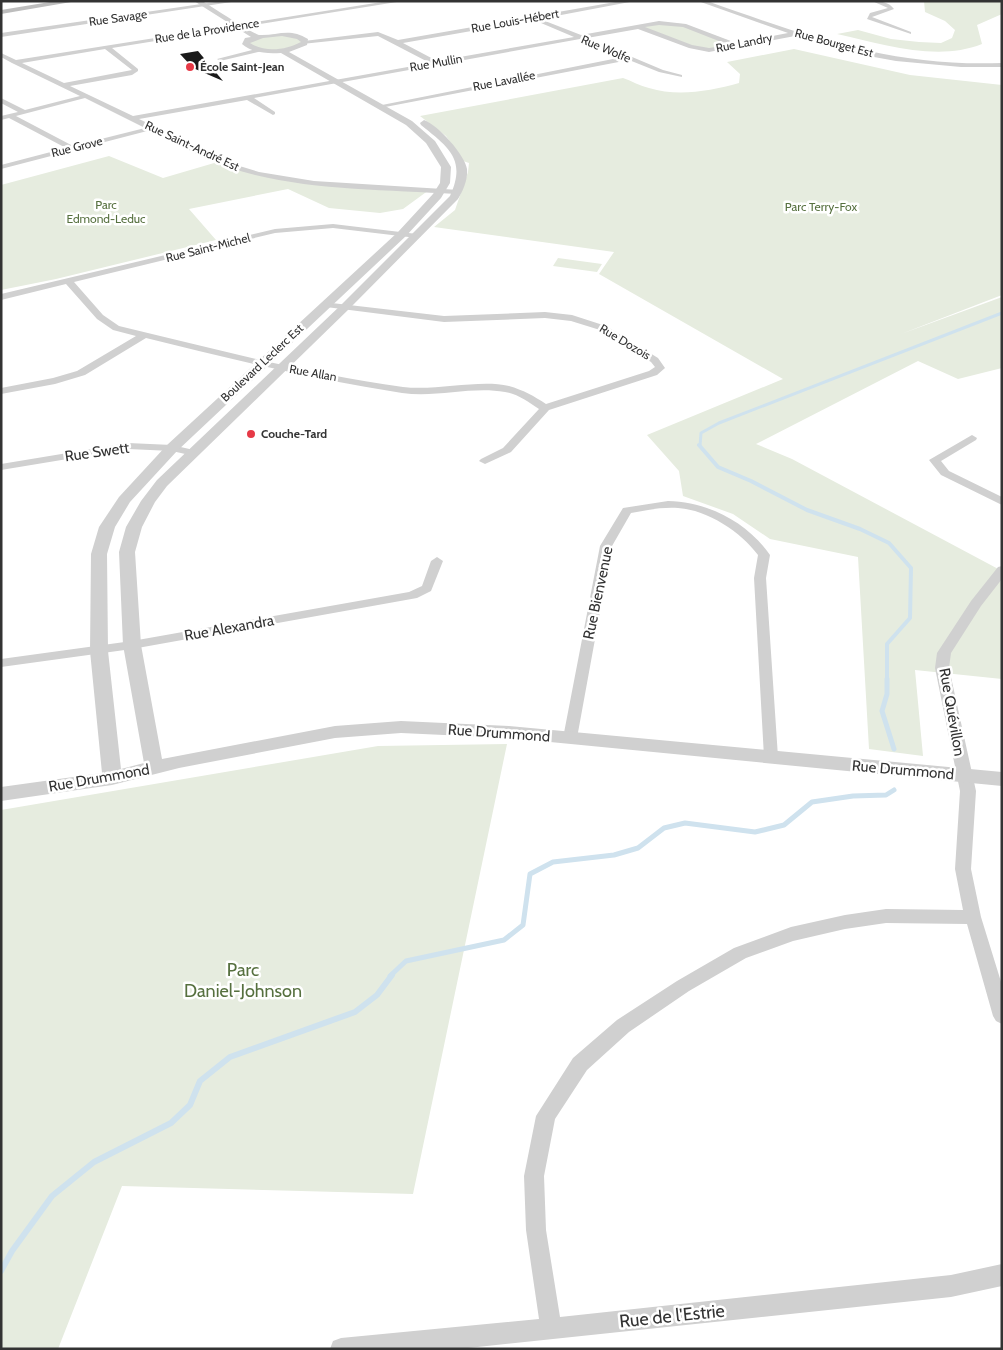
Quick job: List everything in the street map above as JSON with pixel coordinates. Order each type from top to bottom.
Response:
[{"type":"main road","points":[[1,12],[73,1]]},
{"type":"street","points":[[197,1],[210,4],[269,35]]},
{"type":"street","name":"Rue Savage","points":[[1,36],[235,1]]},
{"type":"street","name":"Rue de la Providence","points":[[1,66],[400,1]]},
{"type":"street","name":"Rue Louis-Hébert","points":[[397,42],[632,1]]},
{"type":"street","name":"Rue Bourget Est","points":[[701,1],[837,47],[954,66],[1002,65]]},
{"type":"street","points":[[875,1],[889,6],[891,9],[872,14],[869,18],[909,33]]},
{"type":"street","points":[[581,3],[590,8]]},
{"type":"street","points":[[210,4],[257,37]]},
{"type":"street","name":"Rue Wolfe","points":[[534,18],[628,58],[680,76]]},
{"type":"street","name":"Rue Mullin","points":[[134,118],[663,22],[676,23],[735,45]]},
{"type":"street","name":"Rue Landry","points":[[636,26],[700,49],[710,50],[795,33]]},
{"type":"street","points":[[220,59],[260,50],[281,50],[304,43],[373,34],[386,36],[436,63]]},
{"type":"street","points":[[260,50],[246,44],[248,40],[269,35],[299,36],[305,41],[304,43]]},
{"type":"street","points":[[63,85],[132,73],[136,70],[106,48]]},
{"type":"street","name":"Boulevard Leclerc Est","points":[[112,778],[99,650],[100,554],[107,527],[130,493],[172,448],[326,304],[454,197],[461,183],[462,166],[444,138],[420,120],[292,48]]},
{"type":"street","name":"Boulevard Leclerc Est","points":[[154,768],[132,645],[126,552],[134,527],[148,501],[162,482],[345,307],[409,235],[438,196],[445,183],[446,167],[430,141],[408,123],[281,50]]},
{"type":"street","name":"Rue Saint-André Est","points":[[1,55],[230,166],[259,176],[334,184],[456,192]]},
{"type":"street","name":"Rue Lavallée","points":[[380,106],[628,58]]},
{"type":"street","points":[[5,117],[22,111],[86,96]]},
{"type":"street","points":[[247,97],[273,113]]},
{"type":"street","points":[[1,100],[22,111]]},
{"type":"street","points":[[5,117],[67,146]]},
{"type":"street","points":[[408,123],[420,120]]},
{"type":"street","name":"Rue Grove","points":[[1,161],[149,126]]},
{"type":"street","name":"Rue Grove","points":[[1,167],[67,146]]},
{"type":"street","name":"Rue Saint-Michel","points":[[1,297],[275,231],[307,226],[354,227],[409,235]]},
{"type":"street","name":"Rue Allan","points":[[68,282],[106,323],[116,328],[262,362],[280,368],[404,390],[433,392],[486,388],[507,390],[527,396],[545,408]]},
{"type":"street","name":"Rue Dozois","points":[[326,304],[444,319],[545,315],[572,318],[603,328],[655,360],[660,368],[653,373],[545,408],[507,450],[485,461]]},
{"type":"street","points":[[1,391],[55,381],[81,373],[146,334]]},
{"type":"street","points":[[972,438],[935,460],[945,473],[1002,502]]},
{"type":"street","name":"Rue Swett","points":[[1,467],[128,446],[172,448],[194,453]]},
{"type":"street","name":"Rue Bienvenue","points":[[570,738],[606,546],[627,510],[659,504],[693,505],[715,514],[753,539],[764,556],[760,578],[771,757]]},
{"type":"street","name":"Rue Alexandra","points":[[1,663],[132,645],[412,595],[427,588],[437,561]]},
{"type":"street","name":"Rue Quévillon","points":[[1002,570],[976,604],[944,653],[942,668],[968,791],[963,869],[973,918],[1002,1016]]},
{"type":"street","name":"Rue Drummond","points":[[1,794],[112,778],[266,744],[326,734],[401,727],[466,729],[1002,778]]},
{"type":"street","points":[[551,1329],[536,1230],[534,1176],[546,1116],[580,1064],[623,1026],[683,986],[740,954],[783,938],[845,922],[886,916],[973,918]]},
{"type":"street","name":"Rue de l'Estrie","points":[[341,1349],[551,1329],[951,1286],[1002,1275]]},
{"type":"green space","points":[[924,1],[1002,1],[1002,14],[977,25],[982,44],[965,49],[947,51],[910,50],[837,34],[858,30],[891,39],[941,43],[952,38],[955,30],[945,21],[925,12]]},
{"type":"green space","points":[[659,22],[683,24],[741,45],[703,50],[639,26]]},
{"type":"green space","points":[[277,34],[303,38],[301,45],[273,51],[251,48],[248,40],[257,37]]},
{"type":"green space","name":"Parc Terry-Fox","points":[[794,49],[910,75],[1002,85],[1002,295],[901,334],[1002,297],[1002,368],[958,379],[918,361],[756,444],[792,459],[1002,571],[1002,679],[915,670],[923,756],[869,749],[858,557],[770,539],[733,514],[683,496],[679,471],[647,435],[783,379],[599,274],[614,252],[434,227],[455,210],[468,172],[469,163],[463,161],[446,136],[420,116],[623,78],[660,91],[694,92],[717,88],[739,83],[740,74],[727,62]]},
{"type":"green space","name":"Parc Edmond-Leduc","points":[[109,156],[163,178],[221,161],[230,166],[293,181],[429,190],[403,209],[380,213],[329,208],[288,189],[189,209],[216,240],[56,279],[1,290],[1,185]]},
{"type":"green space","points":[[558,258],[602,264],[597,272],[553,266]]},
{"type":"green space","name":"Parc Daniel-Johnson","points":[[507,744],[413,1194],[122,1186],[58,1349],[1,1349],[1,810],[378,746]]},
{"type":"building","points":[[198,51],[223,81],[193,68],[180,54]]},
{"type":"waterway","points":[[700,446],[701,433],[719,423],[1002,313]]},
{"type":"waterway","points":[[699,445],[718,467],[751,481],[807,510],[860,529],[889,543],[911,568],[910,618],[887,644],[887,694],[882,711],[894,749]]},
{"type":"waterway","points":[[390,976],[406,961],[504,940],[523,925],[530,874],[553,862],[614,855],[638,848],[664,828],[685,823],[755,832],[784,825],[812,802],[853,796],[886,795],[894,790]]},
{"type":"waterway","points":[[1,1271],[12,1251],[52,1196],[94,1162],[171,1123],[190,1105],[200,1081],[230,1057],[355,1012],[377,995],[392,975]]},
{"type":"place","name":"École Saint-Jean","points":[[190,67]]},
{"type":"place","name":"Couche-Tard","points":[[251,434]]}]
